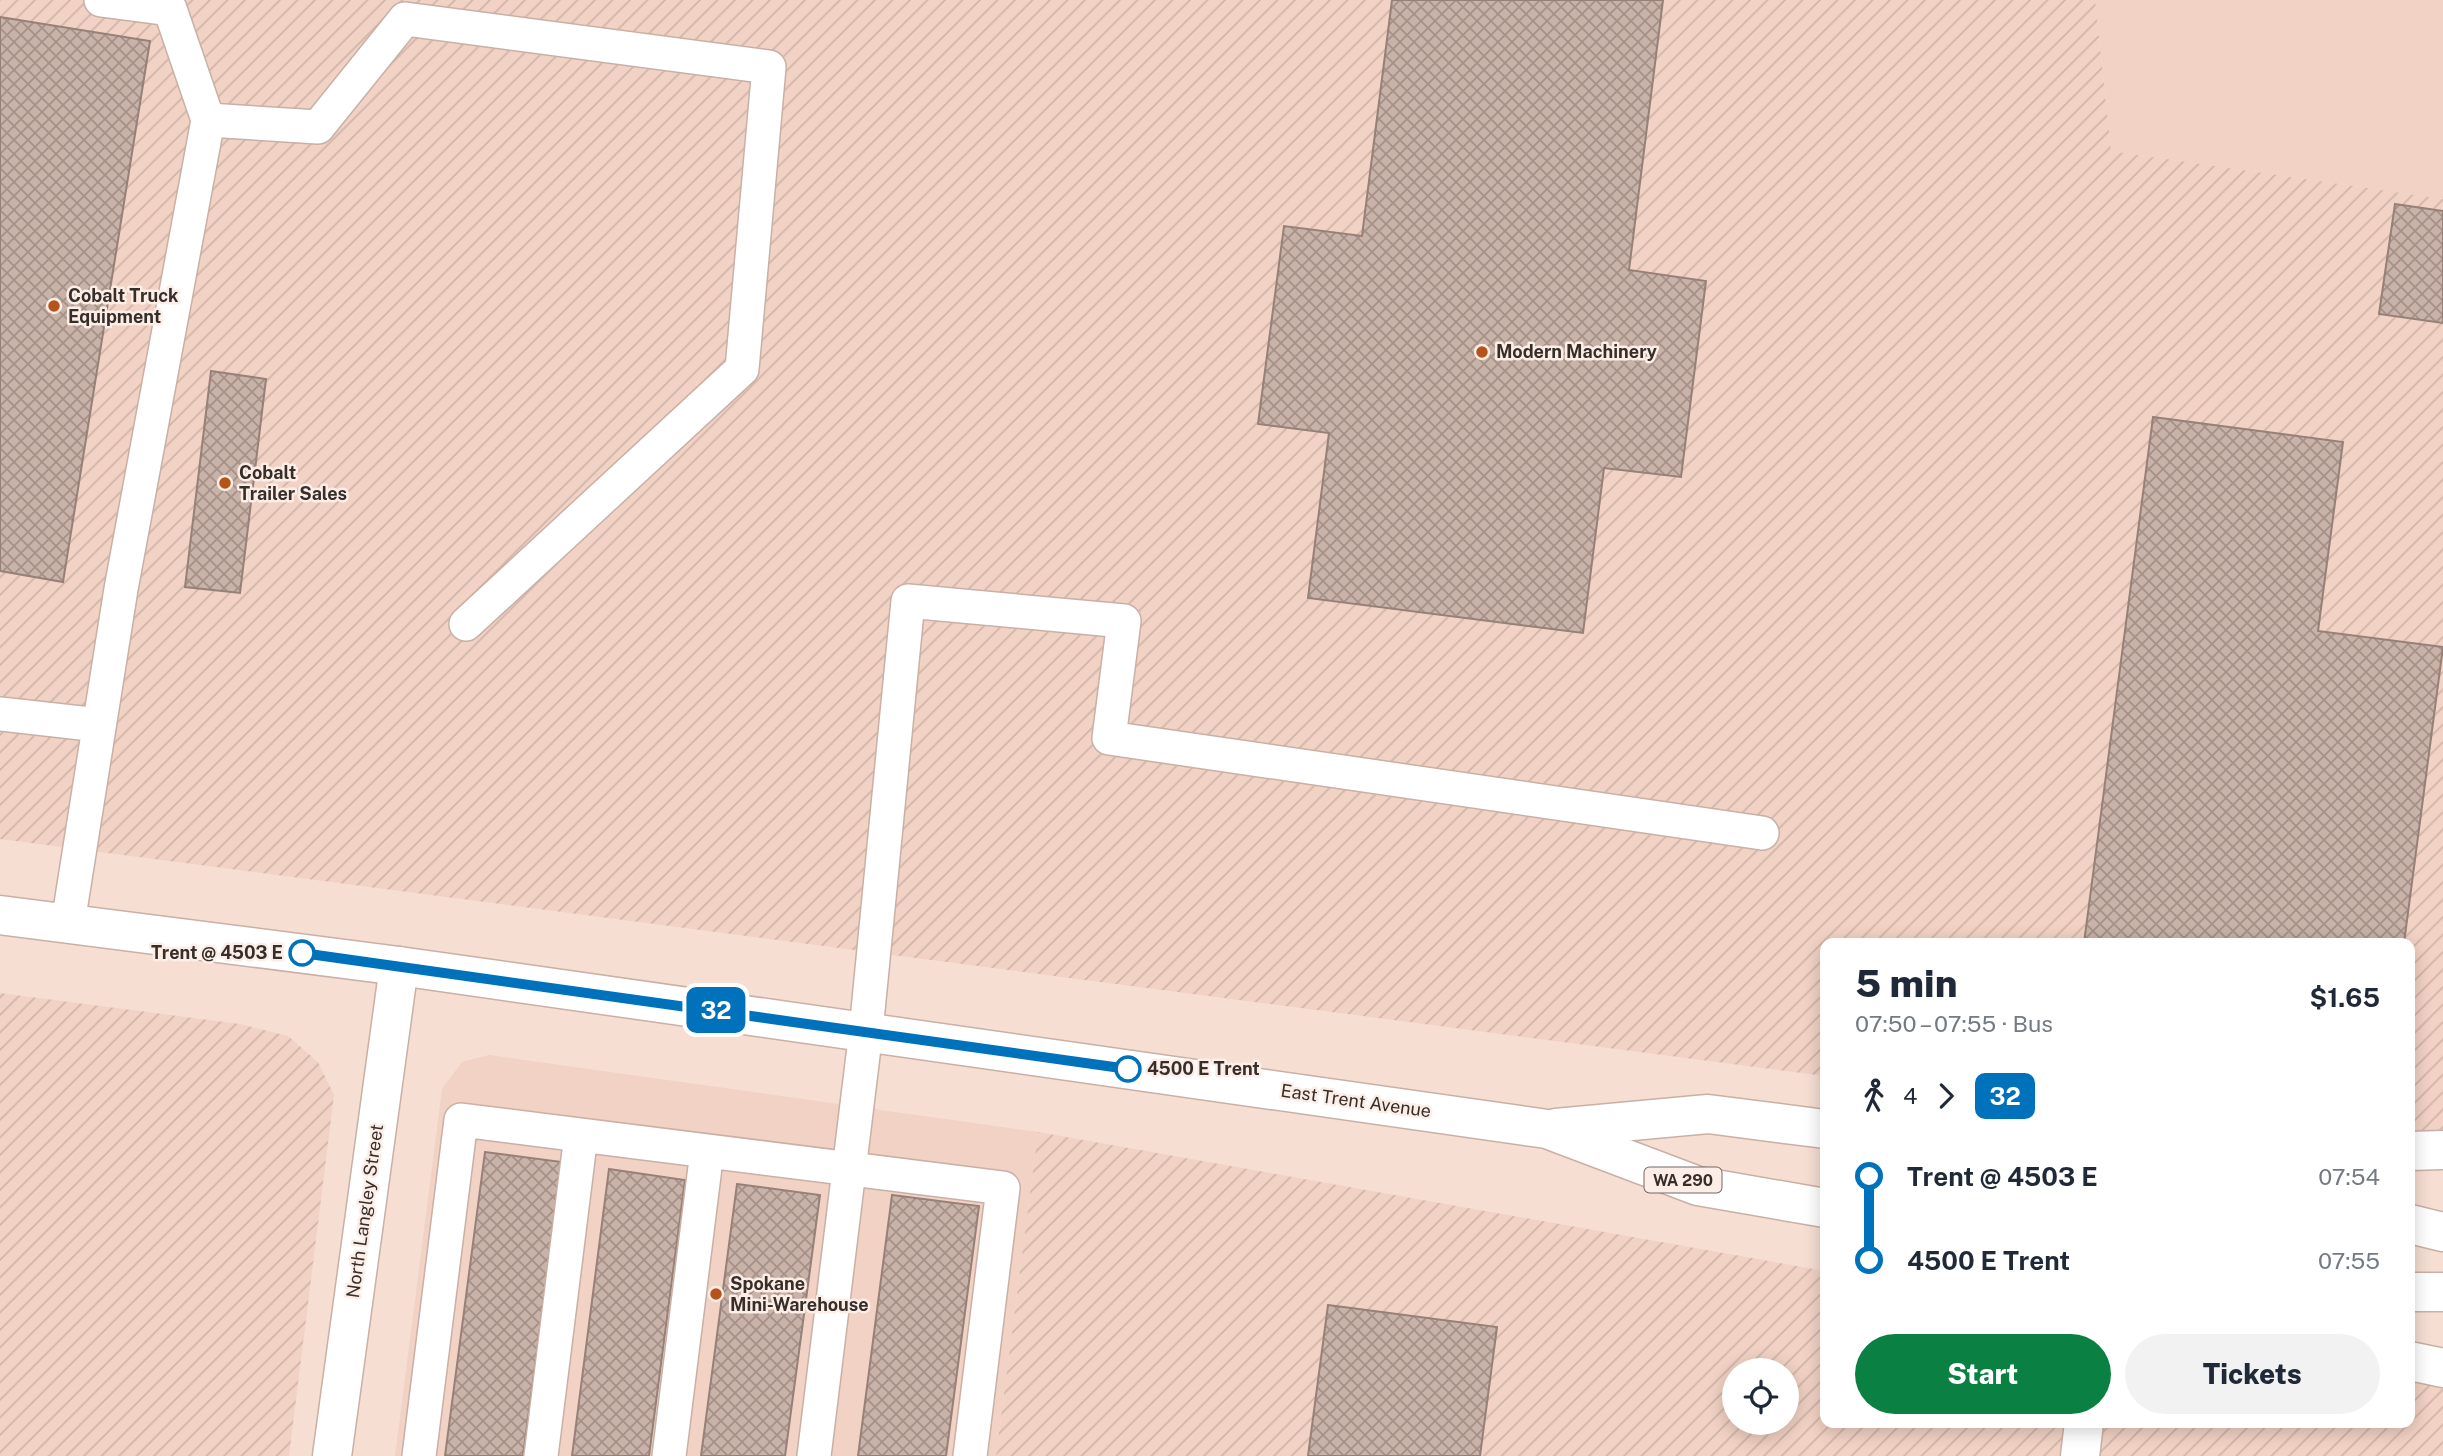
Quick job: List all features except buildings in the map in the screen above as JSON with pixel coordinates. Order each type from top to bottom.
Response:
[{"type":"main road","name":"East Trent Avenue","points":[[0,915],[399,966],[1547,1129],[1698,1186],[1820,1207]]},
{"type":"main road","name":"North Langley Street","points":[[331,1456],[399,966]]},
{"type":"main road","name":"East Trent Avenue","points":[[1547,1129],[1708,1114],[1820,1128]]},
{"type":"main road","points":[[2415,1151],[2443,1150]]},
{"type":"main road","points":[[2415,1225],[2443,1232]]},
{"type":"main road","points":[[2415,1292],[2443,1292]]},
{"type":"main road","points":[[2415,1362],[2443,1368]]},
{"type":"main road","points":[[2080,1456],[2083,1428]]},
{"type":"lane","points":[[68,923],[121,589],[208,120],[170,9],[102,0]]},
{"type":"lane","points":[[208,120],[318,127],[405,19],[769,67],[742,369],[466,624]]},
{"type":"lane","points":[[814,1456],[866,1031],[908,601],[1124,621],[1109,738],[1762,832]]},
{"type":"lane","points":[[0,714],[99,725]]},
{"type":"lane","points":[[419,1456],[461,1120],[1003,1188],[970,1456]]},
{"type":"lane","points":[[541,1456],[581,1135]]},
{"type":"lane","points":[[669,1456],[707,1151]]},
{"type":"shaded area","points":[[0,0],[2095,0],[2111,151],[2443,199],[2443,1131],[2415,1130],[2415,938],[1820,938],[1820,1075],[0,839]]},
{"type":"shaded area","points":[[2095,0],[2443,0],[2443,199],[2111,151]]},
{"type":"shaded area","points":[[0,993],[240,1024],[288,1036],[318,1062],[334,1095],[289,1456],[0,1456]]},
{"type":"shaded area","name":"Spokane Mini-Warehouse","points":[[489,1055],[1038,1132],[996,1456],[395,1456],[442,1089],[462,1062]]},
{"type":"shaded area","points":[[1038,1132],[1820,1270],[1820,1428],[2415,1428],[2415,1378],[2443,1386],[2443,1456],[996,1456]]},
{"type":"bus line","name":"32","points":[[302,953],[1128,1069]]},
{"type":"place","name":"Cobalt Truck Equipment","points":[[54,306]]},
{"type":"place","name":"Modern Machinery","points":[[1482,352]]},
{"type":"place","name":"Cobalt Trailer Sales","points":[[225,483]]},
{"type":"place","name":"Trent @ 4503 E","points":[[302,953]]},
{"type":"place","name":"4500 E Trent","points":[[1128,1069]]},
{"type":"place","name":"Spokane Mini-Warehouse","points":[[716,1294]]}]
